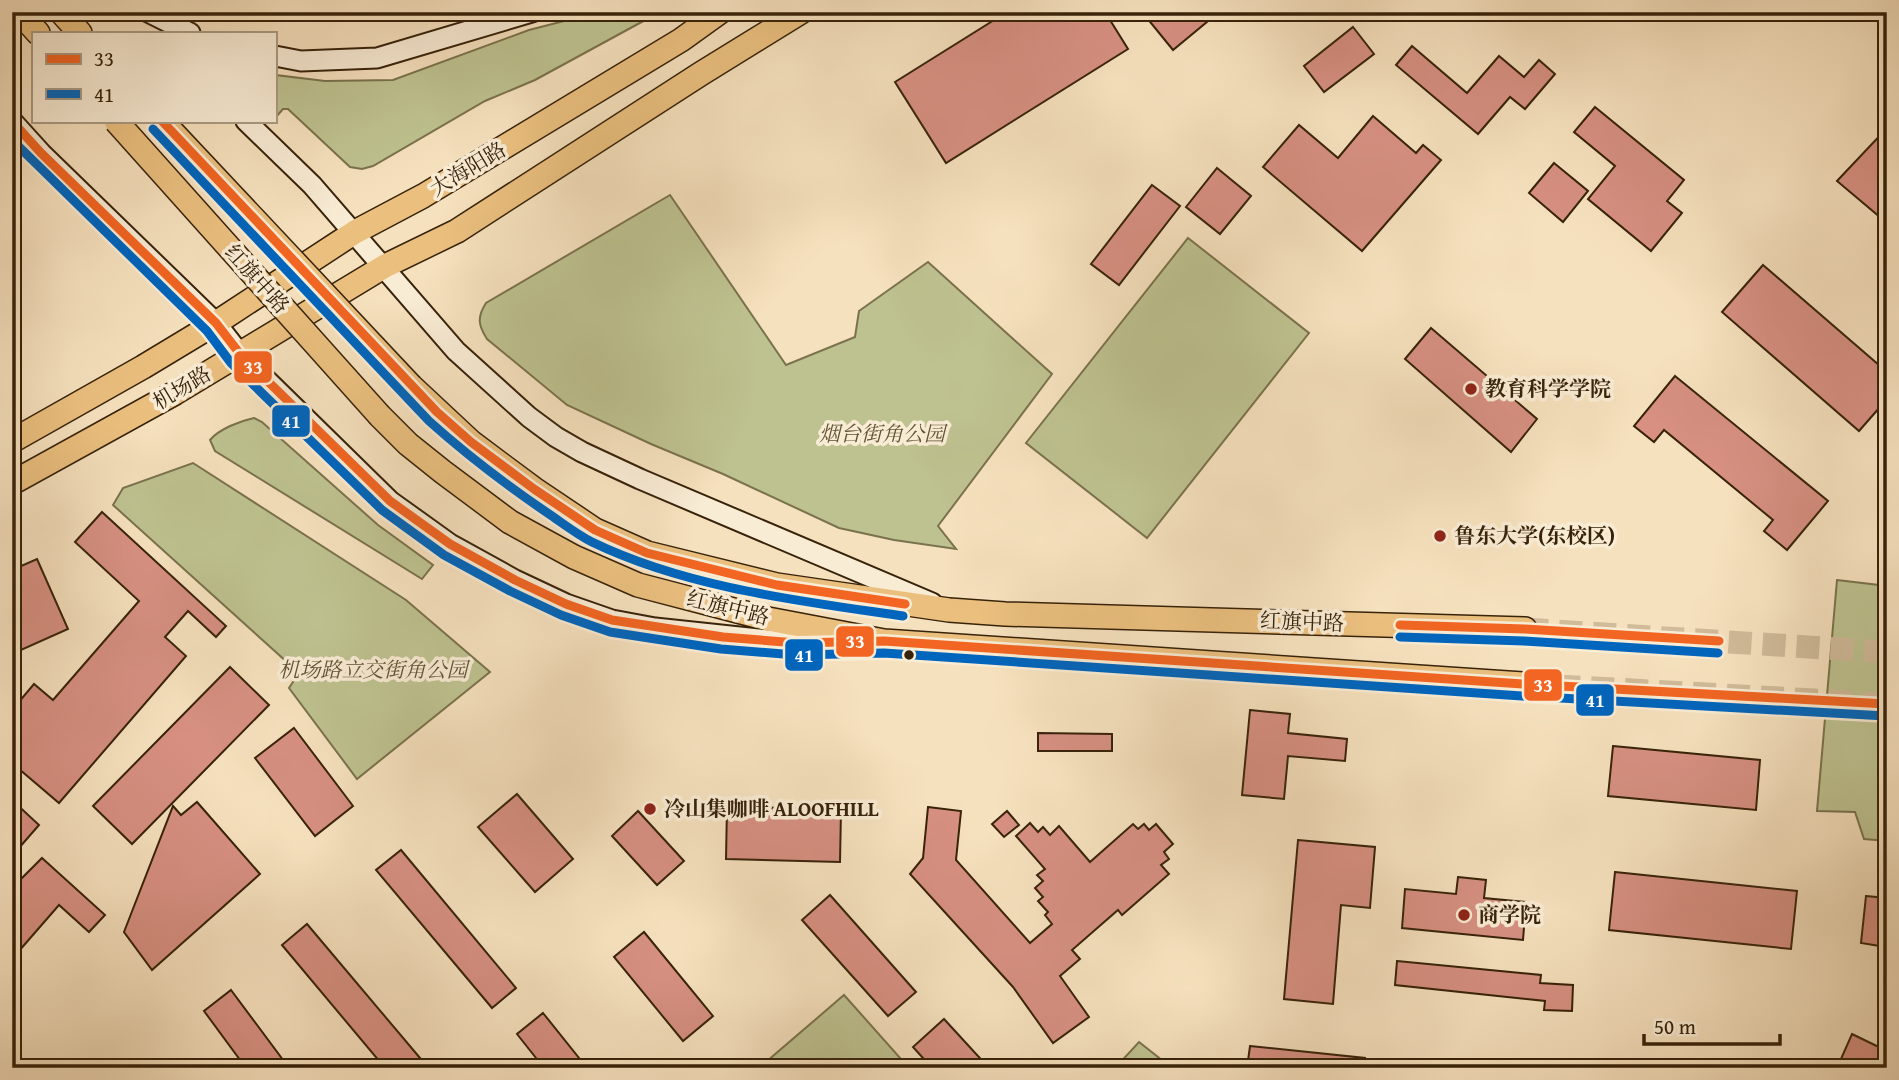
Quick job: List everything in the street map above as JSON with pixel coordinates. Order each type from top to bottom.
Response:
[{"type":"main road","points":[[19,12],[37,32]]},
{"type":"main road","points":[[61,12],[79,32]]},
{"type":"main road","points":[[136,12],[155,32]]},
{"type":"main road","points":[[148,12],[188,32]]},
{"type":"main road","points":[[276,56],[301,61],[377,58],[532,12]]},
{"type":"main road","name":"大海阳路","points":[[216,323],[355,232],[423,196],[681,40],[720,12]]},
{"type":"main road","points":[[385,266],[447,237],[482,216],[801,12]]},
{"type":"main road","points":[[12,121],[41,153],[216,323],[240,354],[336,450],[390,501],[450,544],[515,580],[566,604],[612,620],[735,638],[797,643],[884,641]]},
{"type":"main road","name":"红旗中路","points":[[117,122],[408,444],[510,522],[574,557],[638,585],[768,619],[884,641],[1523,684]]},
{"type":"main road","name":"红旗中路","points":[[163,122],[437,412],[471,442],[555,503],[596,530],[647,553],[777,585],[949,610],[1018,615],[1525,629]]},
{"type":"main road","points":[[247,122],[312,185],[355,232],[456,351],[529,417],[582,452],[640,479],[949,610]]},
{"type":"main road","name":"机场路","points":[[12,483],[175,393],[385,266]]},
{"type":"main road","name":"机场路","points":[[12,441],[127,377],[216,323]]},
{"type":"green space","points":[[599,12],[660,12],[535,80],[485,101],[373,166],[362,169],[350,167],[288,109],[283,109],[276,117],[276,75],[325,81],[393,80],[529,30]]},
{"type":"green space","name":"烟台街角公园","points":[[670,195],[786,365],[855,337],[859,311],[928,262],[1052,374],[938,526],[956,549],[839,528],[651,444],[567,405],[487,339],[480,321],[486,303]]},
{"type":"green space","points":[[1188,238],[1309,333],[1147,538],[1026,443]]},
{"type":"green space","points":[[254,418],[262,422],[378,525],[433,565],[422,579],[215,451],[210,440],[214,436],[230,426]]},
{"type":"green space","name":"机场路立交街角公园","points":[[193,463],[406,600],[490,672],[357,779],[289,688],[299,673],[113,505],[123,488]]},
{"type":"green space","points":[[1837,580],[1887,586],[1887,841],[1864,839],[1855,812],[1817,811]]},
{"type":"green space","points":[[844,995],[909,1068],[759,1068]]},
{"type":"green space","points":[[1139,1042],[1172,1068],[1115,1068]]},
{"type":"building","points":[[1007,12],[1105,12],[1128,49],[946,163],[895,82]]},
{"type":"building","points":[[1142,12],[1219,12],[1173,50]]},
{"type":"building","points":[[1353,27],[1374,54],[1324,92],[1304,66]]},
{"type":"building","points":[[1412,46],[1467,93],[1499,56],[1524,77],[1539,60],[1555,74],[1525,109],[1510,97],[1478,134],[1396,65]]},
{"type":"building","points":[[1595,107],[1684,180],[1667,201],[1682,213],[1651,251],[1588,199],[1615,166],[1574,132]]},
{"type":"building","points":[[1373,116],[1416,153],[1423,145],[1441,160],[1362,251],[1263,167],[1299,125],[1338,158]]},
{"type":"building","points":[[1887,128],[1887,223],[1837,181]]},
{"type":"building","points":[[1554,163],[1588,191],[1563,222],[1529,193]]},
{"type":"building","points":[[1217,168],[1251,196],[1220,234],[1186,207]]},
{"type":"building","points":[[1152,185],[1180,206],[1119,285],[1091,264]]},
{"type":"building","points":[[1763,265],[1887,372],[1887,399],[1859,431],[1722,312]]},
{"type":"building","name":"教育科学学院","points":[[1431,328],[1537,419],[1511,452],[1405,359]]},
{"type":"building","points":[[1675,376],[1828,501],[1787,550],[1764,531],[1773,520],[1664,430],[1654,442],[1634,426]]},
{"type":"building","points":[[102,512],[226,626],[216,637],[188,611],[165,637],[186,656],[59,803],[12,763],[12,710],[34,684],[53,700],[139,601],[75,542]]},
{"type":"building","points":[[37,559],[68,629],[12,654],[12,570]]},
{"type":"building","points":[[230,667],[269,705],[132,844],[93,806]]},
{"type":"building","points":[[1250,710],[1290,714],[1288,733],[1347,739],[1345,761],[1288,756],[1284,799],[1242,795]]},
{"type":"building","points":[[294,728],[353,806],[315,836],[255,758]]},
{"type":"building","points":[[1038,733],[1112,734],[1112,751],[1038,751]]},
{"type":"building","points":[[1613,746],[1760,760],[1756,810],[1608,796]]},
{"type":"building","points":[[517,794],[573,859],[535,892],[478,827]]},
{"type":"building","points":[[12,800],[39,825],[12,856]]},
{"type":"building","points":[[197,802],[260,874],[152,970],[124,932],[173,806],[181,815]]},
{"type":"building","points":[[727,806],[841,810],[840,862],[726,859]]},
{"type":"building","points":[[928,807],[961,811],[956,860],[1030,943],[1052,924],[1045,915],[1048,912],[1038,901],[1043,897],[1035,888],[1043,881],[1037,875],[1045,869],[1016,836],[1030,823],[1038,832],[1043,827],[1050,835],[1059,826],[1090,862],[1133,824],[1138,829],[1144,824],[1149,830],[1156,824],[1173,844],[1164,852],[1169,859],[1161,865],[1169,874],[1122,915],[1118,910],[1072,950],[1080,959],[1060,976],[1089,1017],[1053,1043],[1013,987],[910,874],[923,858]]},
{"type":"building","points":[[638,811],[684,861],[657,885],[612,836]]},
{"type":"building","points":[[1007,811],[1019,825],[1004,837],[992,824]]},
{"type":"building","points":[[1298,840],[1375,847],[1370,908],[1341,905],[1333,1004],[1284,999]]},
{"type":"building","points":[[401,850],[516,988],[492,1008],[376,870]]},
{"type":"building","points":[[42,858],[105,915],[89,932],[59,905],[12,959],[12,888]]},
{"type":"building","points":[[1615,872],[1797,891],[1791,949],[1609,930]]},
{"type":"building","name":"商学院","points":[[1458,877],[1486,880],[1484,898],[1526,902],[1523,940],[1402,928],[1405,889],[1456,894]]},
{"type":"building","points":[[830,895],[916,992],[888,1016],[802,920]]},
{"type":"building","points":[[1866,896],[1887,898],[1887,919],[1880,946],[1861,943]]},
{"type":"building","points":[[307,924],[420,1058],[408,1068],[385,1068],[282,945]]},
{"type":"building","points":[[644,932],[713,1016],[683,1041],[614,957]]},
{"type":"building","points":[[1397,961],[1541,975],[1540,983],[1573,985],[1572,1011],[1544,1010],[1545,1001],[1395,985]]},
{"type":"building","points":[[231,990],[289,1068],[246,1068],[204,1011]]},
{"type":"building","points":[[543,1013],[587,1068],[544,1068],[517,1034]]},
{"type":"building","points":[[944,1019],[989,1068],[932,1068],[913,1047]]},
{"type":"building","points":[[1852,1034],[1887,1051],[1887,1068],[1837,1068]]},
{"type":"building","points":[[1250,1046],[1365,1058],[1364,1068],[1247,1068]]},
{"type":"tunnel","points":[[1525,629],[1887,652]]},
{"type":"tunnel","points":[[1523,684],[1887,704]]},
{"type":"transit line","name":"33","points":[[12,121],[41,153],[216,323],[240,354],[390,501],[450,544],[515,580],[566,604],[612,620],[723,637],[797,643],[884,641],[1523,684],[1887,704]]},
{"type":"transit line","name":"33","points":[[163,122],[437,412],[471,442],[595,530],[647,553],[777,585],[905,604]]},
{"type":"transit line","name":"41","points":[[153,129],[429,421],[489,471],[577,533],[628,558],[705,582],[784,598],[903,616]]},
{"type":"transit line","name":"41","points":[[12,140],[207,331],[231,363],[382,510],[444,555],[510,591],[561,615],[610,632],[721,649],[796,655],[884,653],[1522,696],[1886,716]]},
{"type":"transit line","name":"33","points":[[1400,625],[1525,629],[1719,641]]},
{"type":"transit line","name":"41","points":[[1400,637],[1524,641],[1718,653]]},
{"type":"place","name":"教育科学学院","points":[[1471,389]]},
{"type":"place","name":"鲁东大学(东校区)","points":[[1440,536]]},
{"type":"place","name":"冷山集咖啡 ALOOFHILL","points":[[650,809]]},
{"type":"place","name":"商学院","points":[[1464,915]]}]
